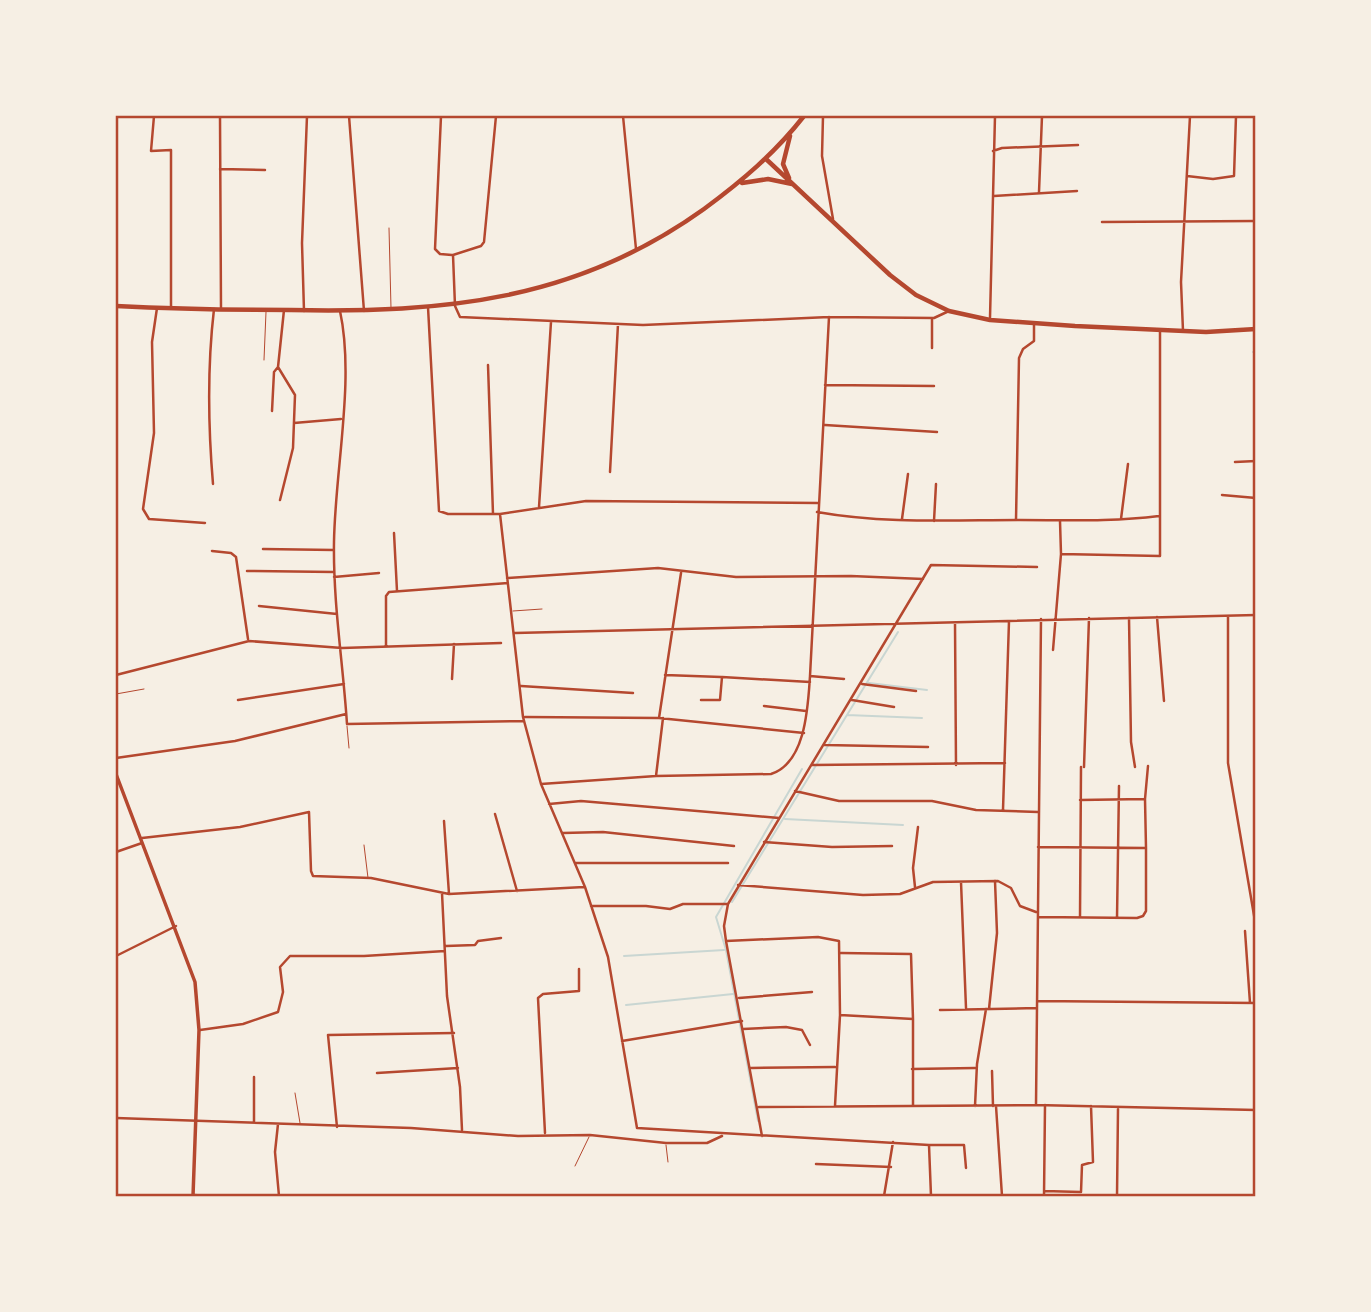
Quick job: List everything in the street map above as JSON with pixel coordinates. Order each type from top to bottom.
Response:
[{"type":"main road","points":[[116,306],[363,312],[455,306],[549,287],[636,252],[741,183],[804,116]]},
{"type":"main road","points":[[790,133],[783,164],[793,184]]},
{"type":"main road","points":[[766,159],[903,285],[949,311],[990,320],[1033,323],[1183,331],[1255,329]]},
{"type":"main road","points":[[741,183],[768,179],[793,184]]},
{"type":"main road","points":[[116,774],[176,926],[195,982],[199,1030],[193,1196]]},
{"type":"street","points":[[154,116],[151,151],[171,150],[171,308]]},
{"type":"street","points":[[220,116],[221,309]]},
{"type":"street","points":[[304,311],[302,243],[307,116]]},
{"type":"street","points":[[349,116],[363,312]]},
{"type":"street","points":[[441,116],[435,249],[440,254],[453,255],[478,248],[484,242],[496,116]]},
{"type":"street","points":[[623,116],[636,252]]},
{"type":"street","points":[[823,116],[822,156],[834,214],[832,221]]},
{"type":"street","points":[[990,320],[995,116]]},
{"type":"street","points":[[1039,194],[1042,116]]},
{"type":"street","points":[[1183,331],[1184,222],[1190,116]]},
{"type":"street","points":[[1187,176],[1213,179],[1234,176],[1236,116]]},
{"type":"street","points":[[993,151],[1002,148],[1078,145]]},
{"type":"street","points":[[220,169],[265,170]]},
{"type":"street","points":[[994,195],[1077,191]]},
{"type":"street","points":[[1102,222],[1255,221]]},
{"type":"street","points":[[453,255],[455,306],[460,317],[618,324],[932,318],[949,311]]},
{"type":"street","points":[[1182,292],[1189,292]]},
{"type":"street","points":[[428,307],[439,511],[500,514],[586,501],[818,503]]},
{"type":"street","points":[[157,308],[152,342],[155,433],[143,509],[145,517],[205,523]]},
{"type":"street","points":[[213,484],[209,353],[214,309]]},
{"type":"street","points":[[272,411],[274,372],[278,367],[284,310]]},
{"type":"street","points":[[340,311],[344,330],[334,577],[347,724],[661,718],[804,733]]},
{"type":"street","points":[[932,318],[932,348]]},
{"type":"street","points":[[541,784],[656,776],[771,774],[779,771],[796,750],[804,733],[810,682],[828,321]]},
{"type":"street","points":[[539,506],[551,322]]},
{"type":"street","points":[[1016,520],[1019,358],[1023,349],[1034,341],[1033,323]]},
{"type":"street","points":[[610,472],[618,324]]},
{"type":"street","points":[[1061,554],[1160,556],[1160,330]]},
{"type":"street","points":[[488,365],[493,514]]},
{"type":"street","points":[[278,367],[295,395],[290,468],[280,500]]},
{"type":"street","points":[[825,385],[934,386]]},
{"type":"street","points":[[294,423],[341,419]]},
{"type":"street","points":[[824,425],[937,432]]},
{"type":"street","points":[[1235,462],[1255,461]]},
{"type":"street","points":[[1121,521],[1128,464]]},
{"type":"street","points":[[902,519],[908,474]]},
{"type":"street","points":[[934,521],[936,484]]},
{"type":"street","points":[[1222,495],[1255,499],[1255,586]]},
{"type":"street","points":[[817,513],[848,518],[934,521],[1121,521],[1159,516]]},
{"type":"street","points":[[500,514],[524,719],[541,784],[585,887],[608,957],[637,1128],[636,1140]]},
{"type":"street","points":[[1053,649],[1061,554],[1060,521]]},
{"type":"street","points":[[394,533],[397,590]]},
{"type":"street","points":[[263,549],[334,550]]},
{"type":"street","points":[[212,551],[231,552],[236,557],[249,641]]},
{"type":"street","points":[[762,1136],[759,1107],[726,941],[724,926],[727,904],[794,790],[813,765],[862,684],[931,565],[1037,567]]},
{"type":"street","points":[[386,646],[386,596],[397,590],[659,568],[681,573],[736,577],[924,579]]},
{"type":"street","points":[[247,571],[334,572]]},
{"type":"street","points":[[334,577],[379,573]]},
{"type":"street","points":[[656,776],[665,675],[681,573]]},
{"type":"street","points":[[259,606],[337,614]]},
{"type":"street","points":[[515,633],[1255,615]]},
{"type":"street","points":[[1157,617],[1164,701]]},
{"type":"street","points":[[1228,617],[1228,764],[1255,927]]},
{"type":"street","points":[[1080,917],[1080,800],[1089,618]]},
{"type":"street","points":[[1129,618],[1130,742],[1135,767]]},
{"type":"street","points":[[1036,1105],[1041,619]]},
{"type":"street","points":[[1003,811],[1009,621]]},
{"type":"street","points":[[955,623],[956,765]]},
{"type":"street","points":[[116,675],[249,641],[342,648],[501,643]]},
{"type":"street","points":[[452,679],[454,644]]},
{"type":"street","points":[[665,675],[810,682]]},
{"type":"street","points":[[810,676],[844,679]]},
{"type":"street","points":[[701,701],[720,700],[722,677]]},
{"type":"street","points":[[238,700],[344,684]]},
{"type":"street","points":[[862,684],[916,691]]},
{"type":"street","points":[[1255,684],[1255,734]]},
{"type":"street","points":[[520,686],[633,693]]},
{"type":"street","points":[[852,700],[894,707]]},
{"type":"street","points":[[764,706],[807,711]]},
{"type":"street","points":[[116,758],[235,741],[346,714]]},
{"type":"street","points":[[825,745],[928,747]]},
{"type":"street","points":[[1255,751],[1255,764]]},
{"type":"street","points":[[813,765],[1004,763]]},
{"type":"street","points":[[1038,917],[1117,918],[1145,915],[1145,799],[1148,766]]},
{"type":"street","points":[[1117,918],[1119,786]]},
{"type":"street","points":[[116,792],[122,790]]},
{"type":"street","points":[[794,790],[839,801],[932,801],[1003,811],[1038,812]]},
{"type":"street","points":[[1080,800],[1145,799]]},
{"type":"street","points":[[549,804],[608,803],[779,818]]},
{"type":"street","points":[[116,852],[143,840],[240,827],[311,812],[313,876],[368,878],[449,894],[585,887]]},
{"type":"street","points":[[495,814],[517,891]]},
{"type":"street","points":[[444,821],[449,894]]},
{"type":"street","points":[[915,888],[913,868],[918,827]]},
{"type":"street","points":[[563,832],[603,832],[734,846]]},
{"type":"street","points":[[764,842],[832,847],[892,846]]},
{"type":"street","points":[[1038,847],[1146,848]]},
{"type":"street","points":[[575,863],[728,863]]},
{"type":"street","points":[[738,885],[863,895],[900,894],[933,882],[995,881],[1011,888],[1020,906],[1037,912]]},
{"type":"street","points":[[975,1107],[977,1068],[997,933],[995,881]]},
{"type":"street","points":[[961,882],[965,1008]]},
{"type":"street","points":[[442,893],[447,996],[458,1068],[462,1131]]},
{"type":"street","points":[[592,906],[670,909],[683,904],[727,904]]},
{"type":"street","points":[[116,957],[176,926]]},
{"type":"street","points":[[1245,931],[1250,1003]]},
{"type":"street","points":[[445,946],[475,945],[478,941],[500,938]]},
{"type":"street","points":[[726,941],[834,938],[839,942],[840,1015],[835,1106]]},
{"type":"street","points":[[199,1030],[243,1024],[278,1012],[283,992],[280,967],[290,956],[364,957],[445,951]]},
{"type":"street","points":[[841,953],[911,954],[914,1019],[913,1105]]},
{"type":"street","points":[[546,1135],[539,1059],[538,995],[579,991],[579,969]]},
{"type":"street","points":[[737,998],[812,992]]},
{"type":"street","points":[[1037,1002],[1255,1003]]},
{"type":"street","points":[[940,1010],[1037,1008]]},
{"type":"street","points":[[840,1015],[914,1019]]},
{"type":"street","points":[[622,1041],[742,1021]]},
{"type":"street","points":[[743,1029],[786,1027],[802,1030],[810,1045]]},
{"type":"street","points":[[337,1127],[328,1035],[454,1033]]},
{"type":"street","points":[[751,1068],[836,1067]]},
{"type":"street","points":[[377,1073],[458,1068]]},
{"type":"street","points":[[912,1069],[977,1068]]},
{"type":"street","points":[[992,1071],[1002,1196]]},
{"type":"street","points":[[254,1077],[254,1124]]},
{"type":"street","points":[[1044,1196],[1045,1105]]},
{"type":"street","points":[[759,1107],[1045,1105],[1255,1110]]},
{"type":"street","points":[[1044,1191],[1081,1192],[1082,1165],[1093,1162],[1091,1107]]},
{"type":"street","points":[[1117,1196],[1118,1107]]},
{"type":"street","points":[[116,1118],[462,1131],[518,1136],[590,1135],[666,1143],[707,1143],[724,1135]]},
{"type":"street","points":[[278,1124],[275,1152],[279,1196]]},
{"type":"street","points":[[637,1128],[724,1135],[964,1145],[967,1168]]},
{"type":"street","points":[[884,1196],[891,1167],[893,1142]]},
{"type":"street","points":[[929,1145],[931,1196]]},
{"type":"street","points":[[816,1164],[891,1167]]},
{"type":"street","points":[[193,1196],[212,1196]]},
{"type":"lane","points":[[389,228],[391,310]]},
{"type":"lane","points":[[264,360],[266,310]]},
{"type":"lane","points":[[511,611],[542,609]]},
{"type":"lane","points":[[116,694],[144,689]]},
{"type":"lane","points":[[347,724],[349,748]]},
{"type":"lane","points":[[364,845],[368,878]]},
{"type":"lane","points":[[295,1093],[300,1125]]},
{"type":"lane","points":[[575,1166],[590,1135]]},
{"type":"lane","points":[[666,1143],[668,1161]]},
{"type":"lane","points":[[138,1196],[193,1196]]},
{"type":"waterway","points":[[732,902],[898,632]]},
{"type":"waterway","points":[[869,683],[927,690]]},
{"type":"waterway","points":[[847,715],[922,718]]},
{"type":"waterway","points":[[758,1121],[726,950],[716,917],[802,769]]},
{"type":"waterway","points":[[785,819],[903,825]]},
{"type":"waterway","points":[[624,956],[724,950]]},
{"type":"waterway","points":[[626,1005],[733,994]]}]
